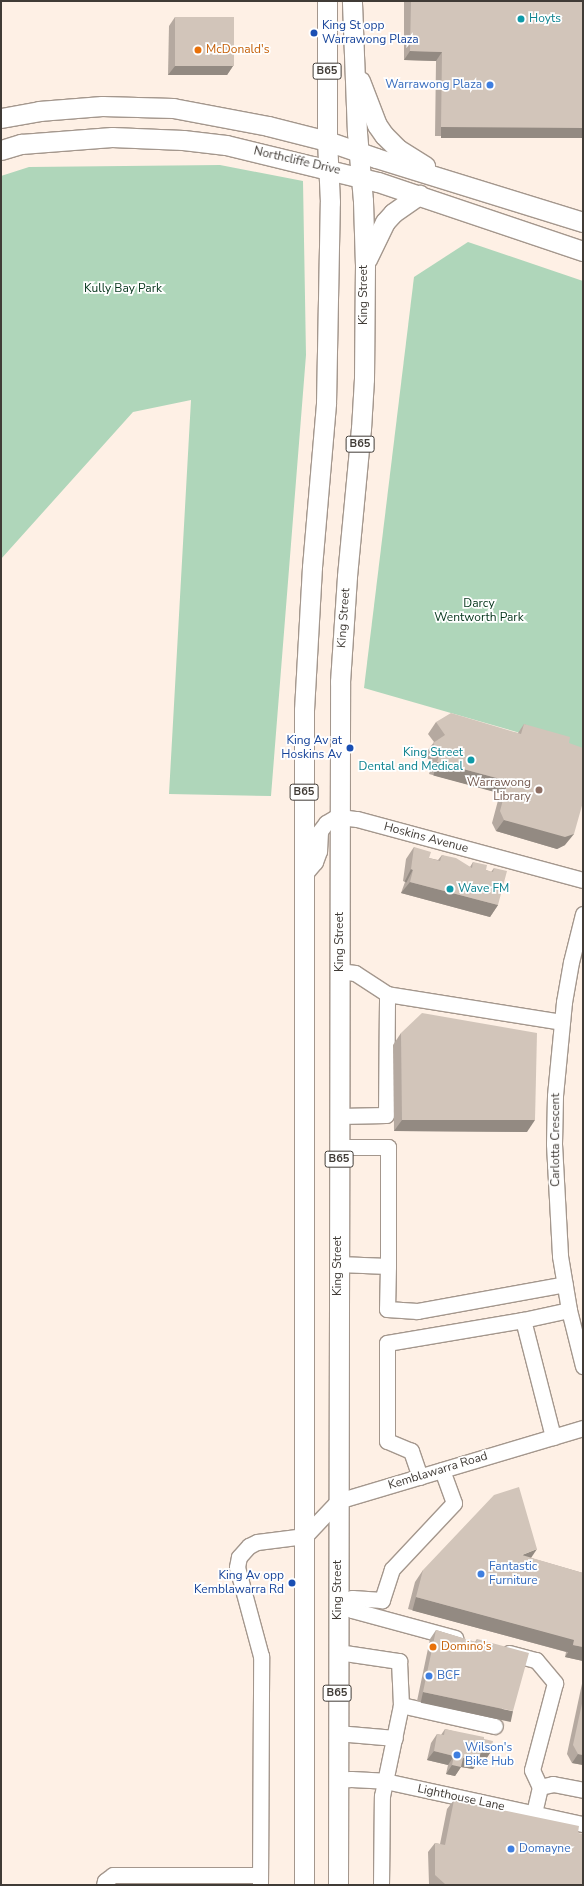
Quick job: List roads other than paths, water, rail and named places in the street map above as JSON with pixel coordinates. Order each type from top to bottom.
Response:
[{"type":"main road","name":"B65","points":[[304,1885],[305,667],[326,403],[330,210],[327,141],[328,1]]},
{"type":"main road","name":"King Street","points":[[338,1885],[338,1264],[342,648],[361,429],[364,379],[365,265],[361,177],[358,151],[352,1]]},
{"type":"main road","points":[[355,70],[377,125],[384,135],[398,149],[452,182]]},
{"type":"main road","name":"Northcliffe Drive","points":[[1,118],[39,111],[102,106],[173,108],[268,126],[327,141],[452,182],[583,222]]},
{"type":"main road","name":"Northcliffe Drive","points":[[1,150],[22,144],[112,137],[155,138],[226,145],[361,177],[419,195],[583,251]]},
{"type":"main road","points":[[365,265],[385,222],[393,213],[419,195]]},
{"type":"street","points":[[304,875],[315,862],[319,851],[320,831],[326,823],[336,817],[340,817]]},
{"type":"street","name":"Hoskins Avenue","points":[[340,817],[358,819],[583,880]]},
{"type":"street","name":"Carlotta Crescent","points":[[583,914],[568,977],[562,1022],[555,1096],[554,1144],[558,1243],[569,1310],[583,1366]]},
{"type":"street","points":[[340,971],[355,973],[387,994],[562,1022]]},
{"type":"street","points":[[339,1116],[386,1115],[387,994]]},
{"type":"street","points":[[339,1146],[388,1147],[387,1309],[417,1311],[565,1284]]},
{"type":"street","points":[[338,1264],[388,1266]]},
{"type":"street","points":[[420,1477],[411,1452],[387,1441],[387,1343],[523,1320],[569,1310]]},
{"type":"street","points":[[523,1320],[553,1437]]},
{"type":"street","name":"Kemblawarra Road","points":[[338,1501],[583,1428]]},
{"type":"street","points":[[338,1604],[352,1598],[382,1600],[392,1569],[454,1504],[442,1470]]},
{"type":"street","points":[[104,1885],[105,1881],[114,1875],[260,1880],[261,1656],[237,1567],[238,1556],[249,1546],[257,1542],[305,1536],[338,1501]]},
{"type":"street","points":[[338,1604],[352,1610],[467,1641]]},
{"type":"street","points":[[498,1649],[536,1660],[555,1683],[532,1770],[540,1787],[534,1814]]},
{"type":"street","points":[[338,1652],[399,1661],[401,1705],[382,1796],[381,1885]]},
{"type":"street","points":[[401,1705],[495,1726]]},
{"type":"street","points":[[337,1733],[395,1738]]},
{"type":"street","name":"Lighthouse Lane","points":[[337,1780],[351,1779],[386,1781],[583,1824]]},
{"type":"street","points":[[540,1787],[553,1784],[583,1790]]},
{"type":"place","name":"Hoyts","points":[[521,19]]},
{"type":"place","name":"King St opp Warrawong Plaza","points":[[314,33]]},
{"type":"place","name":"McDonald's","points":[[198,50]]},
{"type":"place","name":"Warrawong Plaza","points":[[490,85]]},
{"type":"place","name":"King Av at Hoskins Av","points":[[350,748]]},
{"type":"place","name":"King Street Dental and Medical","points":[[471,760]]},
{"type":"place","name":"Warrawong Library","points":[[539,790]]},
{"type":"place","name":"Wave FM","points":[[450,889]]},
{"type":"place","name":"Fantastic Furniture","points":[[481,1574]]},
{"type":"place","name":"King Av opp Kemblawarra Rd","points":[[292,1583]]},
{"type":"place","name":"Domino's","points":[[433,1647]]},
{"type":"place","name":"BCF","points":[[429,1676]]},
{"type":"place","name":"Wilson's Bike Hub","points":[[457,1755]]},
{"type":"place","name":"Domayne","points":[[511,1849]]},
{"type":"park label","name":"Kully Bay Park","points":[[123,289]]},
{"type":"park label","name":"Darcy Wentworth Park","points":[[479,611]]}]
